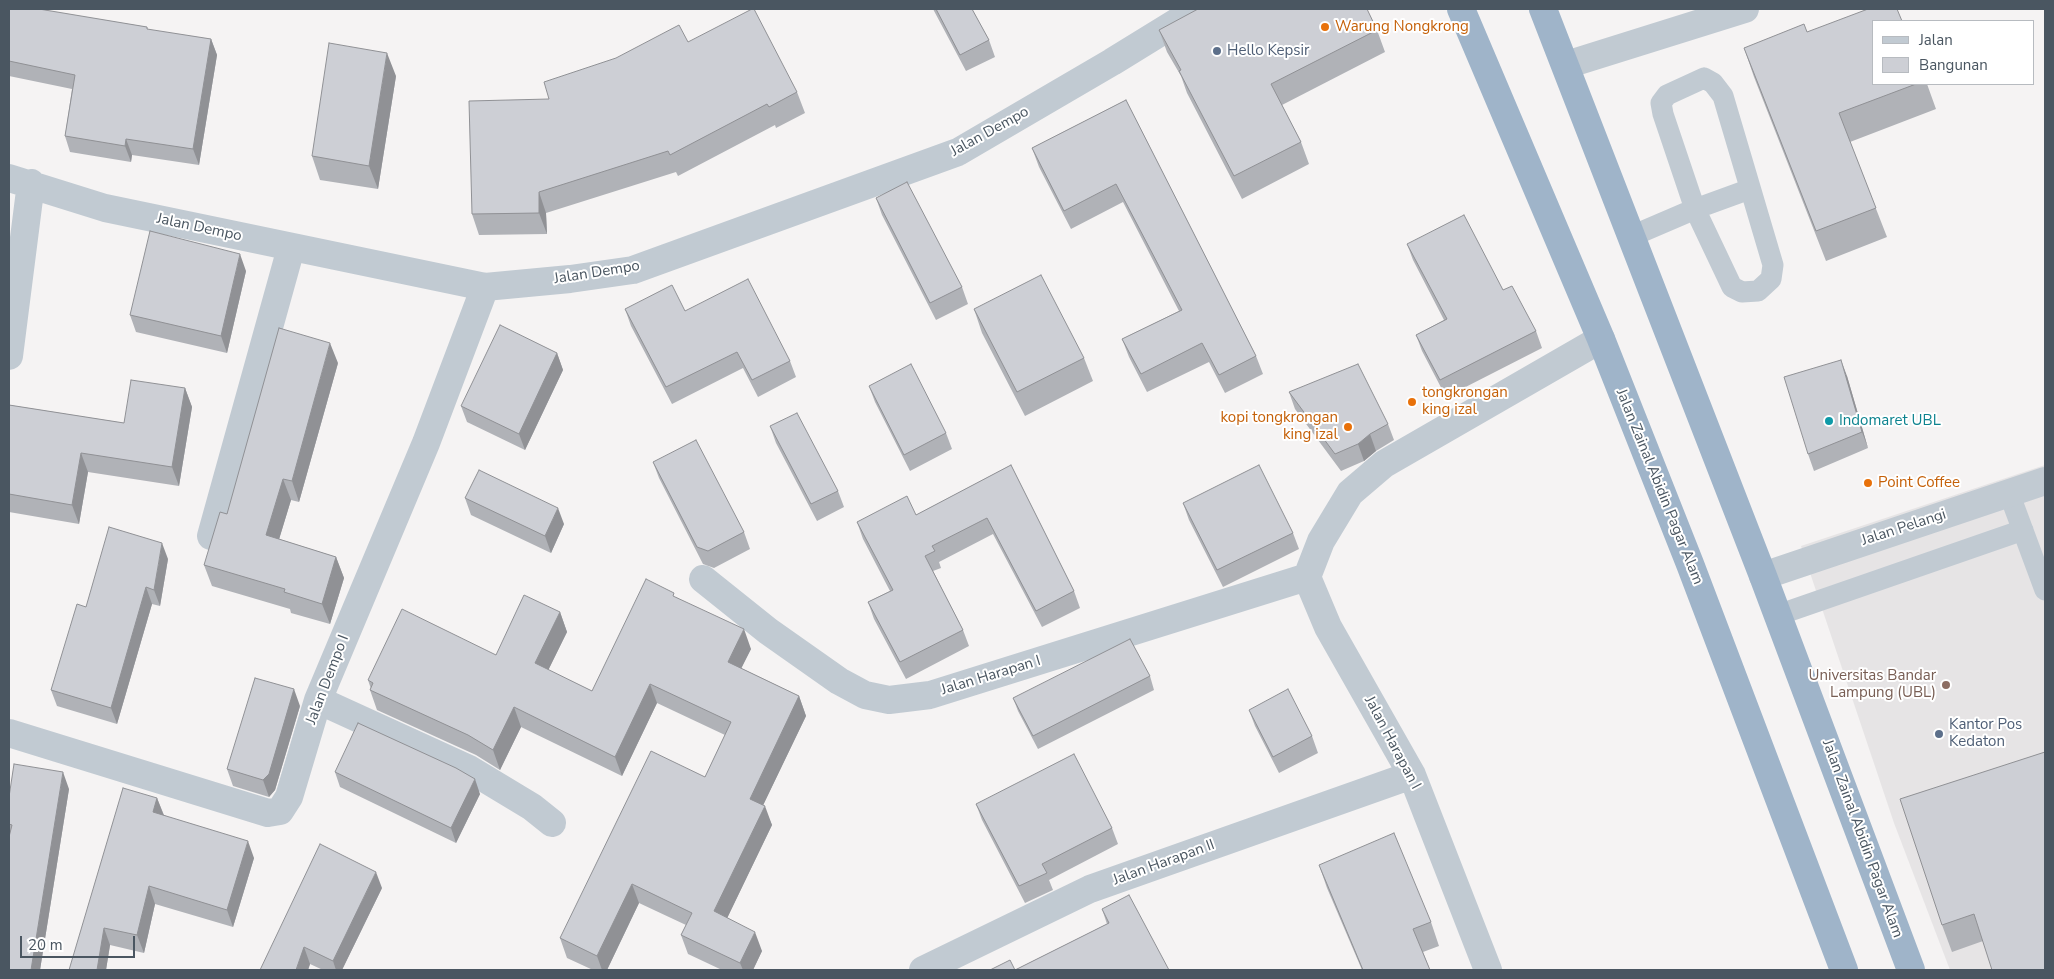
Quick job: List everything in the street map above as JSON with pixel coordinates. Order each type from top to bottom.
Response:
[{"type":"highway","name":"Jalan Zainal Abidin Pagar Alam","points":[[1461,9],[1600,339],[1690,564],[1844,970]]},
{"type":"highway","name":"Jalan Zainal Abidin Pagar Alam","points":[[1543,9],[1778,615],[1911,970]]},
{"type":"street","name":"Jalan Dempo","points":[[20,181],[105,208],[485,287],[570,280],[633,270],[958,152],[1112,62],[1198,9]]},
{"type":"street","points":[[1566,65],[1745,9]]},
{"type":"street","points":[[9,356],[20,181]]},
{"type":"street","points":[[211,536],[291,248]]},
{"type":"street","name":"Jalan Dempo I","points":[[9,733],[268,813],[280,811],[289,798],[318,700],[426,443],[485,287]]},
{"type":"street","points":[[1307,577],[1320,541],[1350,494],[1384,464],[1600,339]]},
{"type":"street","name":"Jalan Pelangi","points":[[1763,576],[2045,481]]},
{"type":"street","name":"Jalan Harapan I","points":[[703,579],[768,631],[839,681],[865,695],[889,700],[930,695],[1307,577],[1328,626],[1412,774],[1488,970]]},
{"type":"street","points":[[318,700],[469,769],[532,806],[552,823]]},
{"type":"street","name":"Jalan Harapan II","points":[[923,970],[1090,889],[1412,774]]},
{"type":"lane","points":[[1704,78],[1712,83],[1723,96],[1774,265],[1771,278],[1758,291],[1742,292],[1732,287],[1695,209],[1661,103],[1667,95],[1704,78]]},
{"type":"lane","points":[[1632,236],[1695,209],[1750,189]]},
{"type":"lane","points":[[2009,493],[2045,590]]},
{"type":"lane","points":[[1778,615],[2023,530]]},
{"type":"shaded area","name":"Universitas Bandar Lampung (UBL)","points":[[2045,465],[2045,970],[1950,970],[1894,823],[1801,546]]},
{"type":"building","points":[[9,9],[39,9],[211,39],[193,149],[126,139],[125,146],[65,136],[75,75],[9,61]]},
{"type":"building","points":[[754,9],[797,92],[769,107],[767,104],[670,155],[668,151],[539,192],[539,213],[472,214],[469,101],[549,99],[544,82],[616,58],[679,25],[688,42]]},
{"type":"building","points":[[936,9],[972,9],[989,40],[960,55]]},
{"type":"building","points":[[1198,9],[1367,9],[1377,30],[1271,84],[1301,142],[1234,176],[1159,30]]},
{"type":"building","points":[[1868,9],[1897,9],[1902,20],[1872,20],[1872,85],[1913,85],[1839,113],[1876,208],[1816,231],[1744,48],[1804,24],[1807,32]]},
{"type":"building","points":[[329,43],[387,53],[369,166],[312,156]]},
{"type":"building","points":[[1126,100],[1256,356],[1219,375],[1202,343],[1141,374],[1122,339],[1182,310],[1116,184],[1064,211],[1032,148]]},
{"type":"building","points":[[907,182],[962,287],[930,303],[876,198]]},
{"type":"building","points":[[1464,215],[1503,290],[1512,286],[1536,331],[1440,380],[1416,335],[1447,319],[1407,244]]},
{"type":"building","points":[[150,231],[240,254],[221,336],[130,315]]},
{"type":"building","points":[[1041,275],[1084,358],[1017,392],[974,309]]},
{"type":"building","points":[[748,279],[790,361],[752,380],[737,352],[666,387],[625,309],[672,285],[685,311]]},
{"type":"building","points":[[500,325],[557,353],[519,434],[461,406]]},
{"type":"building","points":[[279,328],[330,343],[292,481],[283,479],[266,535],[336,557],[322,604],[284,592],[285,589],[204,565],[220,512],[227,514]]},
{"type":"building","name":"Indomaret UBL","points":[[1841,360],[1862,432],[1808,454],[1784,377]]},
{"type":"building","points":[[911,364],[946,433],[904,455],[869,386]]},
{"type":"building","name":"kopi tongkrongan king izal","points":[[1358,364],[1388,424],[1370,434],[1358,444],[1335,454],[1289,392]]},
{"type":"building","points":[[131,380],[185,388],[172,467],[81,453],[72,505],[9,494],[9,405],[124,423]]},
{"type":"building","points":[[797,413],[838,491],[811,504],[770,426]]},
{"type":"building","points":[[696,440],[744,532],[708,551],[697,547],[653,462]]},
{"type":"building","points":[[1011,465],[1074,591],[1036,611],[987,518],[932,546],[935,551],[925,556],[963,630],[900,662],[868,602],[893,590],[857,522],[907,496],[916,515]]},
{"type":"building","points":[[1259,465],[1293,533],[1217,570],[1183,503]]},
{"type":"building","points":[[479,470],[558,508],[545,536],[465,498]]},
{"type":"building","points":[[109,527],[162,543],[154,590],[146,587],[111,708],[51,690],[77,604],[86,607]]},
{"type":"building","points":[[646,579],[674,593],[673,596],[744,629],[728,662],[799,696],[750,799],[765,806],[714,911],[755,932],[740,963],[681,935],[692,913],[632,884],[597,956],[560,938],[651,751],[705,777],[731,722],[650,684],[615,757],[514,707],[493,750],[468,735],[370,690],[373,683],[368,680],[402,609],[496,655],[524,595],[560,612],[535,663],[592,691]]},
{"type":"building","points":[[1130,639],[1150,676],[1033,736],[1013,698]]},
{"type":"building","points":[[255,678],[294,689],[269,774],[263,780],[227,769]]},
{"type":"building","points":[[1288,689],[1312,736],[1273,757],[1249,710]]},
{"type":"building","points":[[358,723],[456,768],[475,779],[451,828],[335,772]]},
{"type":"building","points":[[2045,752],[2045,970],[1992,970],[1974,914],[1942,925],[1900,799]]},
{"type":"building","points":[[1074,754],[1112,828],[1042,864],[1047,873],[1019,886],[976,804]]},
{"type":"building","points":[[14,764],[63,772],[31,970],[9,970],[9,837],[12,825],[9,824],[9,797]]},
{"type":"building","points":[[123,788],[157,798],[153,812],[248,841],[227,910],[149,886],[137,935],[104,928],[97,970],[69,970]]},
{"type":"building","points":[[1394,833],[1431,922],[1413,929],[1430,970],[1363,970],[1319,865]]},
{"type":"building","points":[[320,844],[376,872],[333,961],[304,947],[296,970],[260,970]]},
{"type":"building","points":[[1129,895],[1169,970],[1015,970],[1109,923],[1102,909]]},
{"type":"building","points":[[1010,960],[1015,970],[990,970]]},
{"type":"place","name":"Warung Nongkrong","points":[[1325,27]]},
{"type":"place","name":"Hello Kepsir","points":[[1217,51]]},
{"type":"place","name":"tongkrongan king izal","points":[[1412,402]]},
{"type":"place","name":"Indomaret UBL","points":[[1829,421]]},
{"type":"place","name":"kopi tongkrongan king izal","points":[[1348,427]]},
{"type":"place","name":"Point Coffee","points":[[1868,483]]},
{"type":"place","name":"Universitas Bandar Lampung (UBL)","points":[[1946,685]]},
{"type":"place","name":"Kantor Pos Kedaton","points":[[1939,734]]}]
